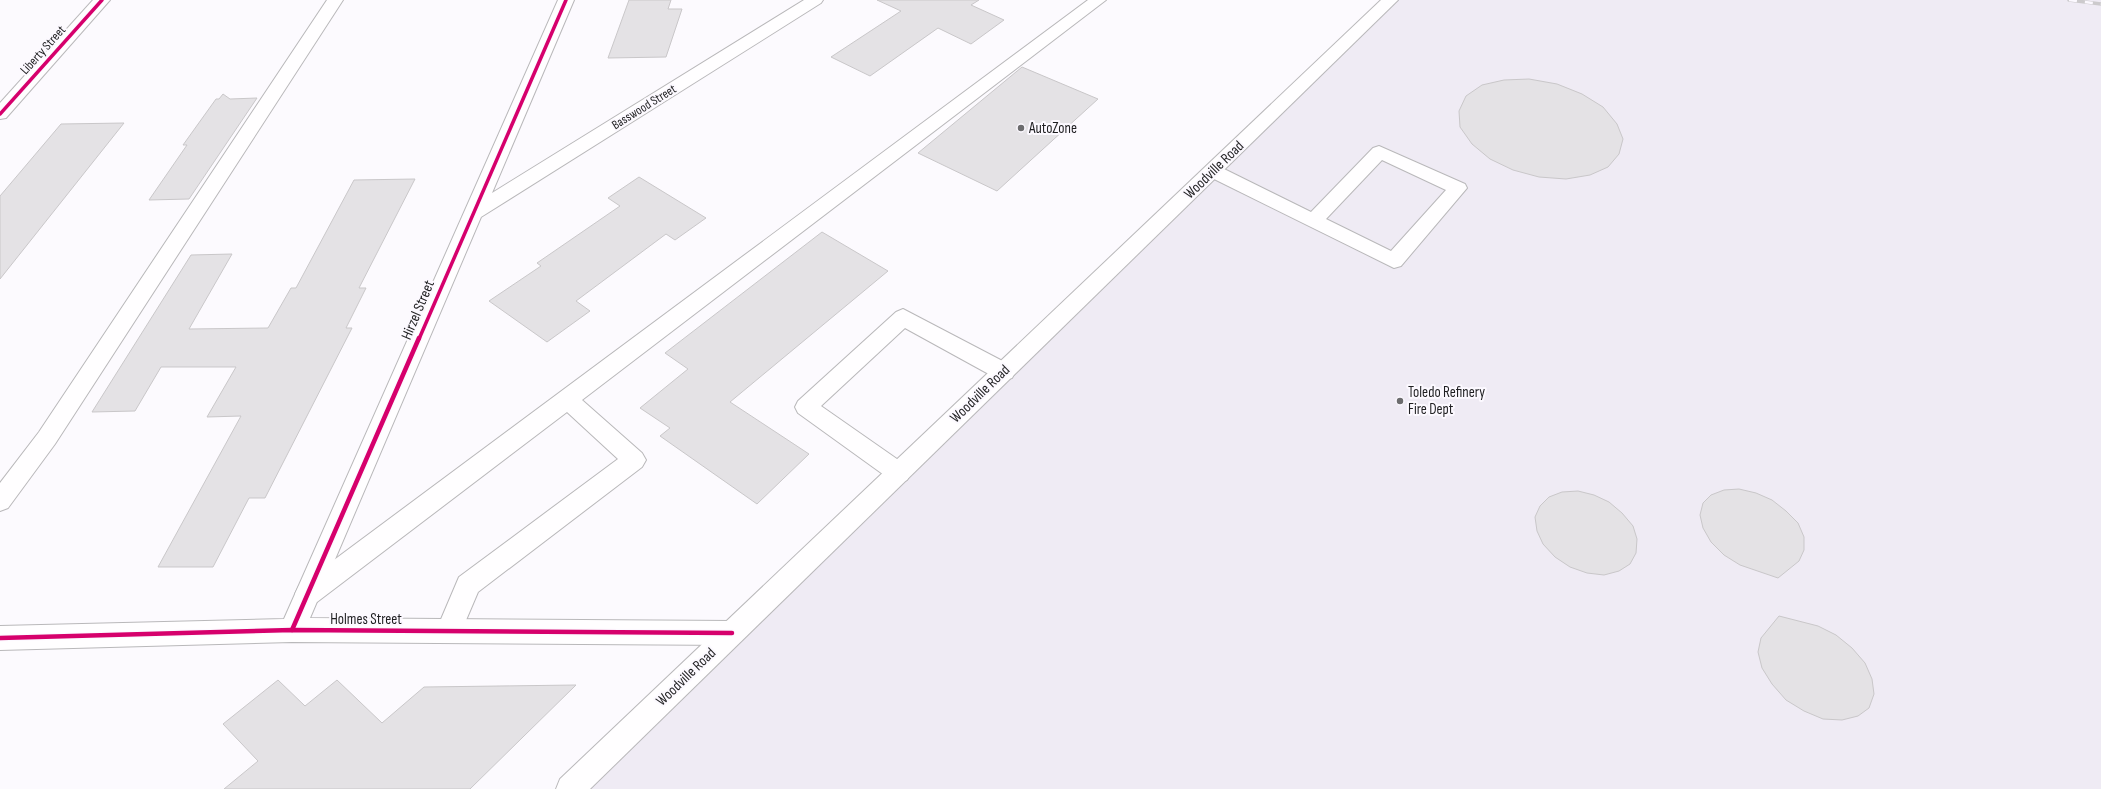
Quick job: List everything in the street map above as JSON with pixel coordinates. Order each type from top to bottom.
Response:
[{"type":"street","name":"Liberty Street","points":[[0,114],[102,0]]},
{"type":"street","points":[[0,501],[47,438],[335,0]]},
{"type":"street","name":"Hirzel Street","points":[[292,630],[566,0]]},
{"type":"street","name":"Basswood Street","points":[[473,213],[815,0]]},
{"type":"street","points":[[308,594],[1098,0]]},
{"type":"street","name":"Woodville Road","points":[[570,789],[1390,0]]},
{"type":"street","points":[[1212,171],[1313,221],[1394,261],[1458,188],[1379,152],[1313,221]]},
{"type":"street","points":[[899,472],[806,406],[903,316],[1004,372]]},
{"type":"street","points":[[449,631],[468,585],[634,460],[567,399]]},
{"type":"street","name":"Holmes Street","points":[[0,638],[292,630],[732,633]]},
{"type":"shaded area","points":[[1386,0],[2101,0],[2101,789],[557,789]]},
{"type":"building","points":[[629,0],[671,0],[668,9],[682,9],[666,57],[608,58]]},
{"type":"building","points":[[877,0],[979,0],[971,5],[1004,20],[971,44],[938,28],[870,76],[831,57],[901,11]]},
{"type":"building","points":[[1022,67],[1098,99],[997,191],[918,153]]},
{"type":"building","points":[[1529,79],[1557,84],[1582,94],[1603,107],[1617,124],[1623,139],[1619,154],[1608,167],[1590,175],[1566,179],[1539,177],[1513,170],[1490,159],[1472,144],[1460,127],[1459,111],[1466,96],[1482,85],[1504,80]]},
{"type":"building","points":[[223,94],[230,99],[257,98],[189,199],[149,200],[187,145],[183,145],[216,99],[219,99]]},
{"type":"building","points":[[124,123],[0,279],[0,196],[61,124]]},
{"type":"building","points":[[639,177],[706,218],[675,240],[666,234],[576,301],[590,311],[547,342],[489,301],[541,266],[537,263],[620,206],[608,198]]},
{"type":"building","points":[[415,179],[359,288],[366,288],[346,328],[352,328],[265,498],[249,498],[213,567],[158,567],[241,416],[207,417],[236,367],[161,367],[135,411],[92,412],[191,255],[232,254],[189,329],[268,328],[291,288],[296,288],[354,180]]},
{"type":"building","points":[[822,232],[888,271],[730,402],[809,454],[757,504],[660,436],[670,428],[640,408],[688,369],[665,353]]},
{"type":"building","points":[[1739,489],[1756,493],[1772,500],[1798,523],[1804,537],[1804,550],[1799,561],[1778,578],[1740,565],[1724,555],[1711,542],[1703,528],[1700,515],[1703,503],[1711,495],[1724,490]]},
{"type":"building","points":[[1578,491],[1594,495],[1609,502],[1622,513],[1633,526],[1637,539],[1636,553],[1630,564],[1619,571],[1604,575],[1587,573],[1570,567],[1555,557],[1543,544],[1537,531],[1535,517],[1540,506],[1549,497],[1562,492]]},
{"type":"building","points":[[1779,616],[1818,626],[1836,635],[1852,648],[1865,663],[1872,679],[1874,694],[1869,708],[1858,716],[1842,720],[1823,719],[1804,711],[1786,700],[1772,684],[1762,668],[1758,652],[1761,638]]},
{"type":"building","points":[[278,680],[305,706],[337,680],[382,723],[424,687],[576,685],[470,789],[224,789],[258,761],[223,724]]},
{"type":"railway","points":[[2069,0],[2101,4]]},
{"type":"cycle path","points":[[0,114],[102,0]]},
{"type":"cycle path","points":[[292,630],[566,0]]},
{"type":"cycle path","points":[[0,638],[292,630],[732,633]]},
{"type":"place","name":"AutoZone","points":[[1021,128]]},
{"type":"place","name":"Toledo Refinery Fire Dept","points":[[1400,401]]}]
